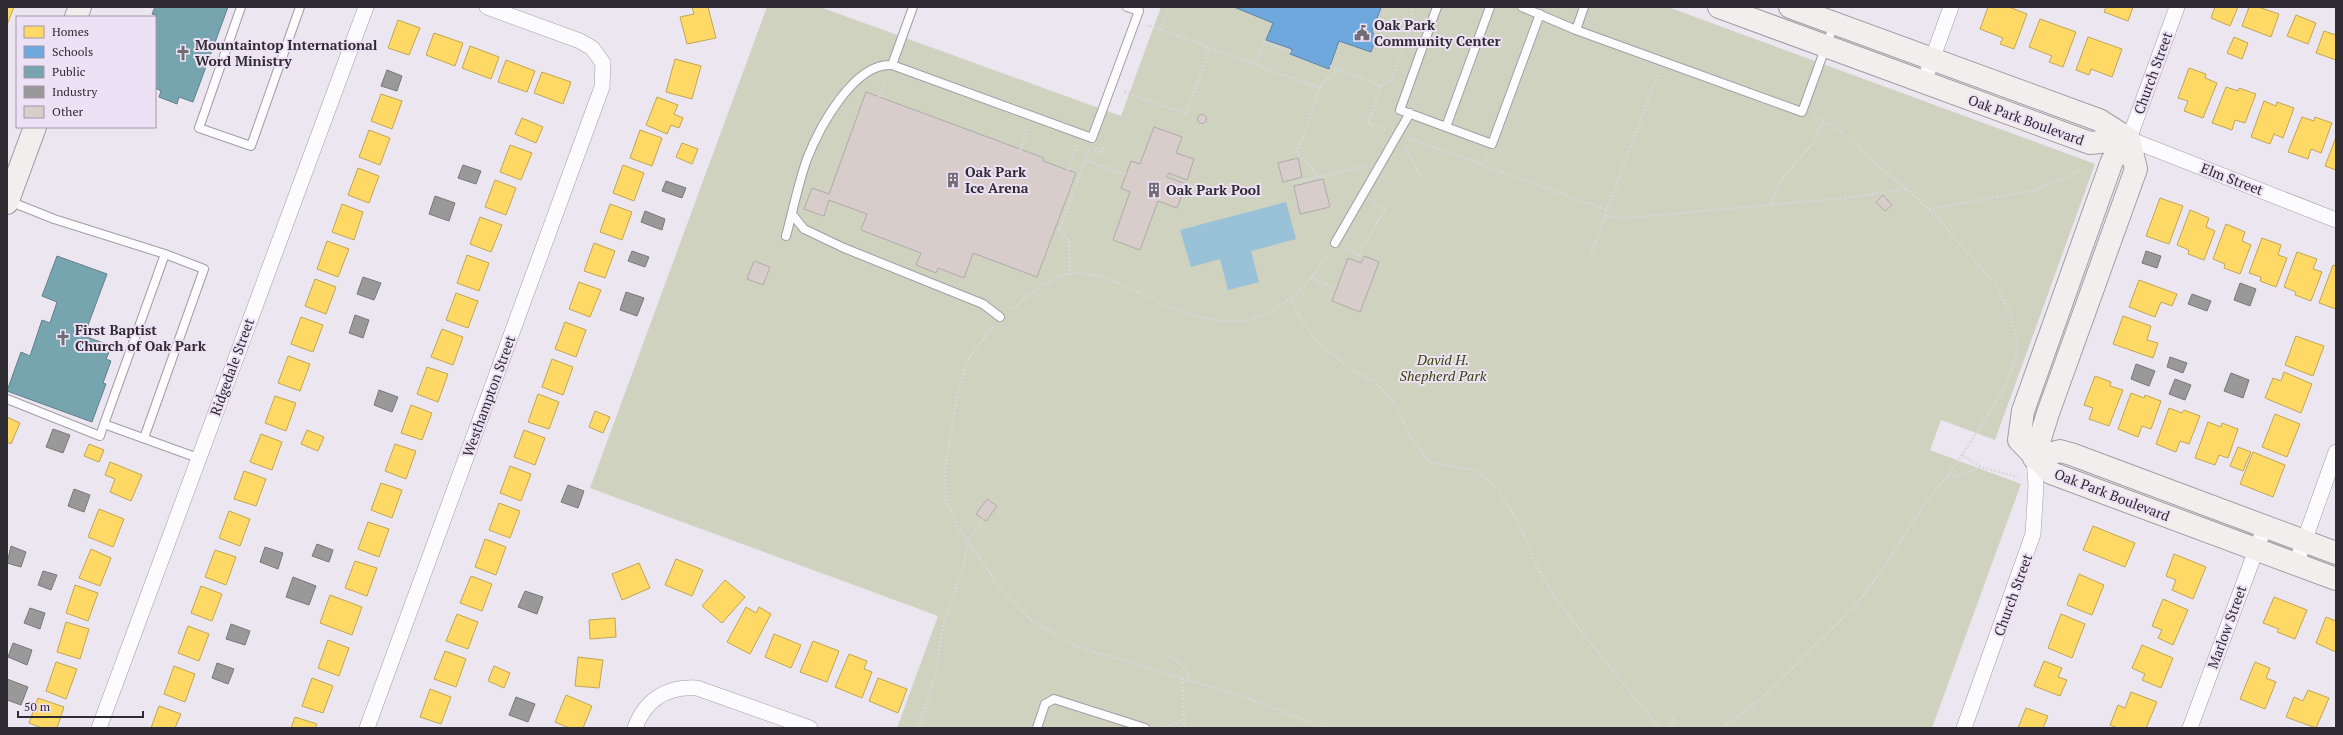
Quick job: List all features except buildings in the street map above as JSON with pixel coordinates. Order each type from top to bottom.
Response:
[{"type":"street","name":"Ridgedale Street","points":[[99,728],[366,7]]},
{"type":"street","name":"Westhampton Street","points":[[367,728],[602,87],[604,63],[592,48],[580,41],[487,7]]},
{"type":"street","name":"Oak Park Boulevard","points":[[1790,7],[2099,120],[2128,139]]},
{"type":"street","points":[[1924,82],[1951,7]]},
{"type":"street","name":"Church Street","points":[[2034,458],[2019,440],[2020,424],[2112,161],[2128,139],[2177,7]]},
{"type":"street","name":"Oak Park Boulevard","points":[[1723,8],[2090,143],[2128,139]]},
{"type":"street","points":[[7,202],[35,128]]},
{"type":"street","name":"Church Street","points":[[1964,728],[2032,542],[2035,519],[2034,458],[2048,413],[2073,346],[2104,254],[2136,169],[2128,139]]},
{"type":"street","name":"Elm Street","points":[[2128,139],[2336,220]]},
{"type":"street","points":[[2081,246],[2104,254]]},
{"type":"street","points":[[2050,337],[2073,346]]},
{"type":"street","name":"Oak Park Boulevard","points":[[2034,458],[2060,451],[2071,454],[2336,553]]},
{"type":"street","points":[[2296,564],[2336,452]]},
{"type":"street","name":"Oak Park Boulevard","points":[[2034,458],[2051,473],[2336,579]]},
{"type":"street","name":"Marlow Street","points":[[2192,727],[2265,526]]},
{"type":"street","points":[[635,728],[648,703],[654,698],[684,687],[697,688],[810,728]]},
{"type":"lane","points":[[241,7],[199,128],[251,146],[300,7]]},
{"type":"lane","points":[[892,65],[913,7]]},
{"type":"lane","points":[[786,236],[807,159],[830,112],[859,76],[882,64],[892,65],[1092,138],[1139,11],[1127,7]]},
{"type":"lane","points":[[1437,7],[1400,110],[1492,144],[1540,14]]},
{"type":"lane","points":[[1446,127],[1490,7]]},
{"type":"lane","points":[[1522,7],[1576,30],[1802,112],[1834,24]]},
{"type":"lane","points":[[1576,30],[1584,7]]},
{"type":"lane","points":[[1335,243],[1410,114]]},
{"type":"lane","points":[[7,202],[165,254],[204,269],[144,438]]},
{"type":"lane","points":[[792,214],[804,229],[844,248],[983,304],[1000,317]]},
{"type":"lane","points":[[7,400],[100,436],[165,254]]},
{"type":"lane","points":[[104,424],[198,458]]},
{"type":"lane","points":[[1037,728],[1045,704],[1054,699],[1145,728]]},
{"type":"path","points":[[1161,30],[1168,7]]},
{"type":"path","points":[[1411,7],[1414,17],[1403,48],[1391,80],[1382,86],[1368,123],[1607,210]]},
{"type":"path","points":[[1146,33],[1148,25],[1318,88]]},
{"type":"path","points":[[1374,35],[1403,48]]},
{"type":"path","points":[[1256,65],[1264,42],[1291,52]]},
{"type":"path","points":[[1124,92],[1186,114],[1192,102],[1210,48]]},
{"type":"path","points":[[1591,253],[1663,62]]},
{"type":"path","points":[[1330,66],[1382,86]]},
{"type":"path","points":[[874,69],[887,74],[879,97]]},
{"type":"path","points":[[1318,88],[1338,69]]},
{"type":"path","points":[[1121,99],[1126,84]]},
{"type":"path","points":[[1318,88],[1320,88],[1297,152],[1319,177]]},
{"type":"path","points":[[1723,728],[1763,697],[1856,605],[1888,561],[1925,503],[1947,477],[1962,455],[2005,387],[2016,356],[2017,342],[2011,318],[1997,286],[1928,209],[1907,189],[1872,161],[1858,146],[1823,120],[1802,112]]},
{"type":"path","points":[[1771,204],[1783,177],[1815,141],[1823,120]]},
{"type":"path","points":[[1021,123],[1036,128]]},
{"type":"path","points":[[1020,150],[1029,126]]},
{"type":"path","points":[[1070,275],[1069,240],[1065,234],[1059,231],[1086,160],[1092,138]]},
{"type":"path","points":[[1071,141],[1101,153],[1106,139]]},
{"type":"path","points":[[1402,153],[1410,139]]},
{"type":"path","points":[[1068,170],[1078,144]]},
{"type":"path","points":[[1406,147],[1421,177]]},
{"type":"path","points":[[1086,160],[1126,175]]},
{"type":"path","points":[[1293,183],[1371,164],[1379,167]]},
{"type":"path","points":[[1928,209],[2035,190],[2080,171]]},
{"type":"path","points":[[1605,216],[1628,218],[1845,198],[1907,189]]},
{"type":"path","points":[[1358,255],[1385,210],[1372,201],[1376,195]]},
{"type":"path","points":[[1325,728],[1250,699],[1076,646],[1032,622],[1003,592],[957,525],[946,500],[945,468],[956,394],[969,358],[1000,317],[1050,280],[1080,273],[1122,283],[1162,304],[1202,318],[1244,321],[1278,307],[1290,298],[1311,278],[1335,243],[1363,258]]},
{"type":"path","points":[[1311,278],[1337,288]]},
{"type":"path","points":[[1290,298],[1300,318],[1319,343],[1351,369],[1376,383],[1392,400],[1412,439],[1429,462],[1475,470],[1496,486],[1518,521],[1537,567],[1556,598],[1659,728]]},
{"type":"path","points":[[1962,455],[1980,467],[2018,478]]},
{"type":"path","points":[[1947,477],[1954,477],[1980,467]]},
{"type":"path","points":[[919,728],[926,709],[936,671],[943,626],[963,567],[968,541],[983,519]]},
{"type":"path","points":[[1167,654],[1184,666],[1189,676],[1188,680]]},
{"type":"path","points":[[1182,678],[1184,728]]},
{"type":"path","points":[[1671,728],[1674,718]]},
{"type":"path","points":[[1160,728],[1184,720]]},
{"type":"green space","name":"David H. Shepherd Park","points":[[767,7],[820,7],[1121,116],[1161,7],[1668,7],[2095,164],[1995,440],[1941,420],[1930,450],[2021,484],[1932,728],[897,728],[938,616],[590,488]]},
{"type":"water","points":[[1286,202],[1296,239],[1251,251],[1259,282],[1228,290],[1220,259],[1191,267],[1180,230]]},
{"type":"place","name":"Oak Park Community Center","points":[[1362,33]]},
{"type":"place","name":"Mountaintop International Word Ministry","points":[[183,53]]},
{"type":"place","name":"Oak Park Ice Arena","points":[[953,180]]},
{"type":"place","name":"Oak Park Pool","points":[[1154,190]]},
{"type":"place","name":"First Baptist Church of Oak Park","points":[[63,338]]}]
